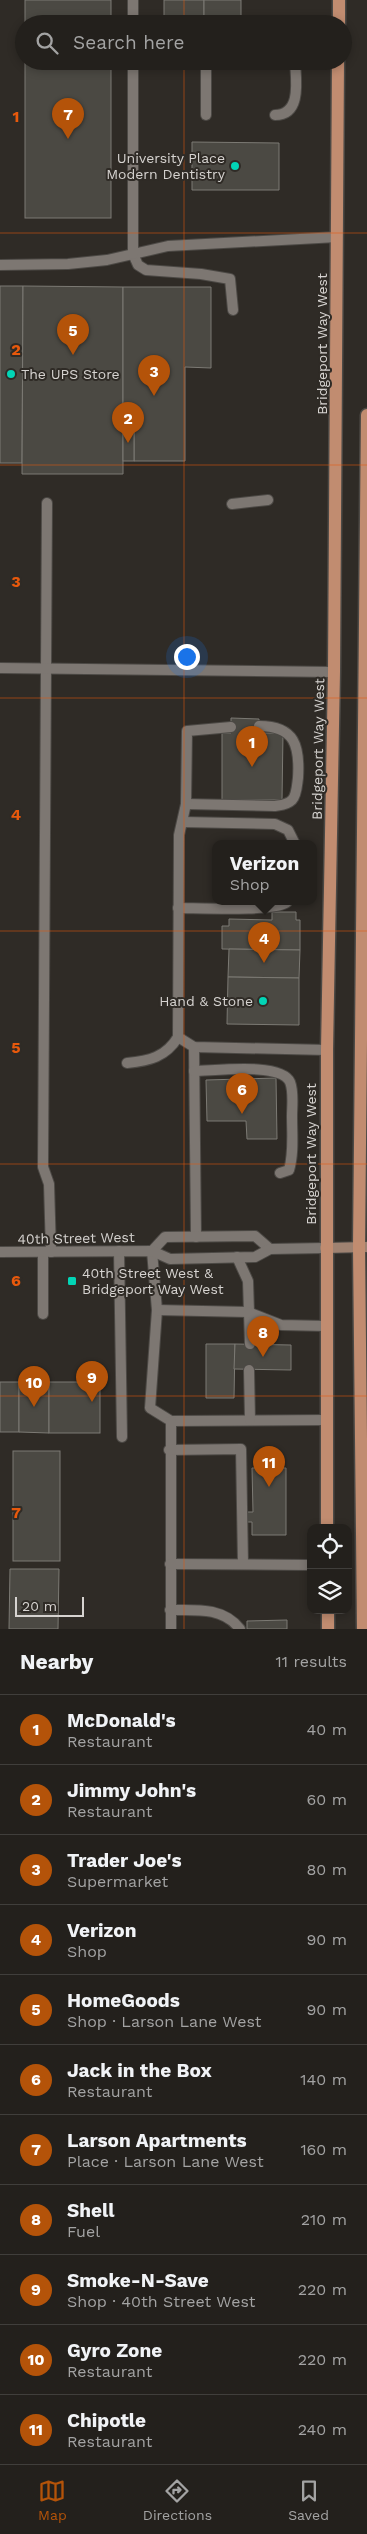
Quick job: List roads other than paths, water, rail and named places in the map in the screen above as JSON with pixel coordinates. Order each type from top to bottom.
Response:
[{"type":"main road","points":[[339,0],[339,15]]},
{"type":"main road","name":"Bridgeport Way West","points":[[327,1524],[325,1248],[334,672],[338,70]]},
{"type":"main road","points":[[363,1629],[365,1597],[363,1248],[367,416]]},
{"type":"main road","name":"40th Street West","points":[[325,1248],[363,1248]]},
{"type":"main road","points":[[328,1614],[328,1629]]},
{"type":"street","points":[[133,0],[133,15]]},
{"type":"street","points":[[133,70],[133,254],[138,265],[146,270],[201,274],[230,279],[233,310]]},
{"type":"street","points":[[206,70],[206,115]]},
{"type":"street","points":[[275,115],[288,112],[293,107],[296,97],[295,70]]},
{"type":"street","points":[[0,265],[68,264],[133,254],[168,246],[337,237]]},
{"type":"street","points":[[232,504],[268,500]]},
{"type":"street","points":[[43,1314],[49,1184],[43,1167],[47,503]]},
{"type":"street","points":[[0,668],[334,672]]},
{"type":"street","points":[[127,1063],[159,1057],[172,1047],[178,1037],[179,835],[186,804],[187,731],[231,726]]},
{"type":"street","points":[[186,804],[274,806],[284,805],[294,798],[297,787],[299,760],[296,744],[288,733],[274,726],[259,726]]},
{"type":"street","points":[[183,822],[275,824],[288,830],[293,840]]},
{"type":"street","points":[[178,908],[266,907],[283,905]]},
{"type":"street","points":[[178,1037],[194,1047],[327,1050]]},
{"type":"street","points":[[194,1047],[196,1237]]},
{"type":"street","points":[[194,1071],[271,1069],[284,1074],[290,1082],[292,1094],[292,1159],[289,1170],[280,1173]]},
{"type":"street","name":"40th Street West","points":[[152,1251],[165,1237],[255,1236],[270,1249]]},
{"type":"street","name":"40th Street West","points":[[0,1252],[152,1251],[170,1259],[255,1257],[270,1249],[325,1248]]},
{"type":"street","points":[[119,1251],[122,1437]]},
{"type":"street","points":[[152,1251],[158,1310],[150,1408],[171,1421],[326,1420]]},
{"type":"street","points":[[237,1257],[248,1281],[250,1344]]},
{"type":"street","points":[[158,1310],[248,1312],[281,1325],[326,1326]]},
{"type":"street","points":[[249,1370],[250,1420]]},
{"type":"street","points":[[171,1421],[169,1450],[171,1629]]},
{"type":"street","points":[[169,1450],[241,1449],[243,1564]]},
{"type":"street","points":[[170,1564],[307,1564]]},
{"type":"street","points":[[170,1610],[204,1610],[231,1618],[240,1629]]},
{"type":"place","name":"Larson Apartments","points":[[68,139]]},
{"type":"place","name":"University Place Modern Dentistry","points":[[235,166]]},
{"type":"place","name":"HomeGoods","points":[[73,355]]},
{"type":"place","name":"The UPS Store","points":[[11,374]]},
{"type":"place","name":"Trader Joe's","points":[[154,396]]},
{"type":"place","name":"Jimmy John's","points":[[128,443]]},
{"type":"place","name":"McDonald's","points":[[252,767]]},
{"type":"place","name":"Verizon","points":[[264,963]]},
{"type":"place","name":"Hand & Stone","points":[[263,1001]]},
{"type":"place","name":"Jack in the Box","points":[[242,1114]]},
{"type":"place","name":"40th Street West & Bridgeport Way West","points":[[72,1281]]},
{"type":"place","name":"Shell","points":[[263,1357]]},
{"type":"place","name":"Smoke-N-Save","points":[[92,1402]]},
{"type":"place","name":"Gyro Zone","points":[[34,1407]]},
{"type":"place","name":"Chipotle","points":[[269,1487]]}]
